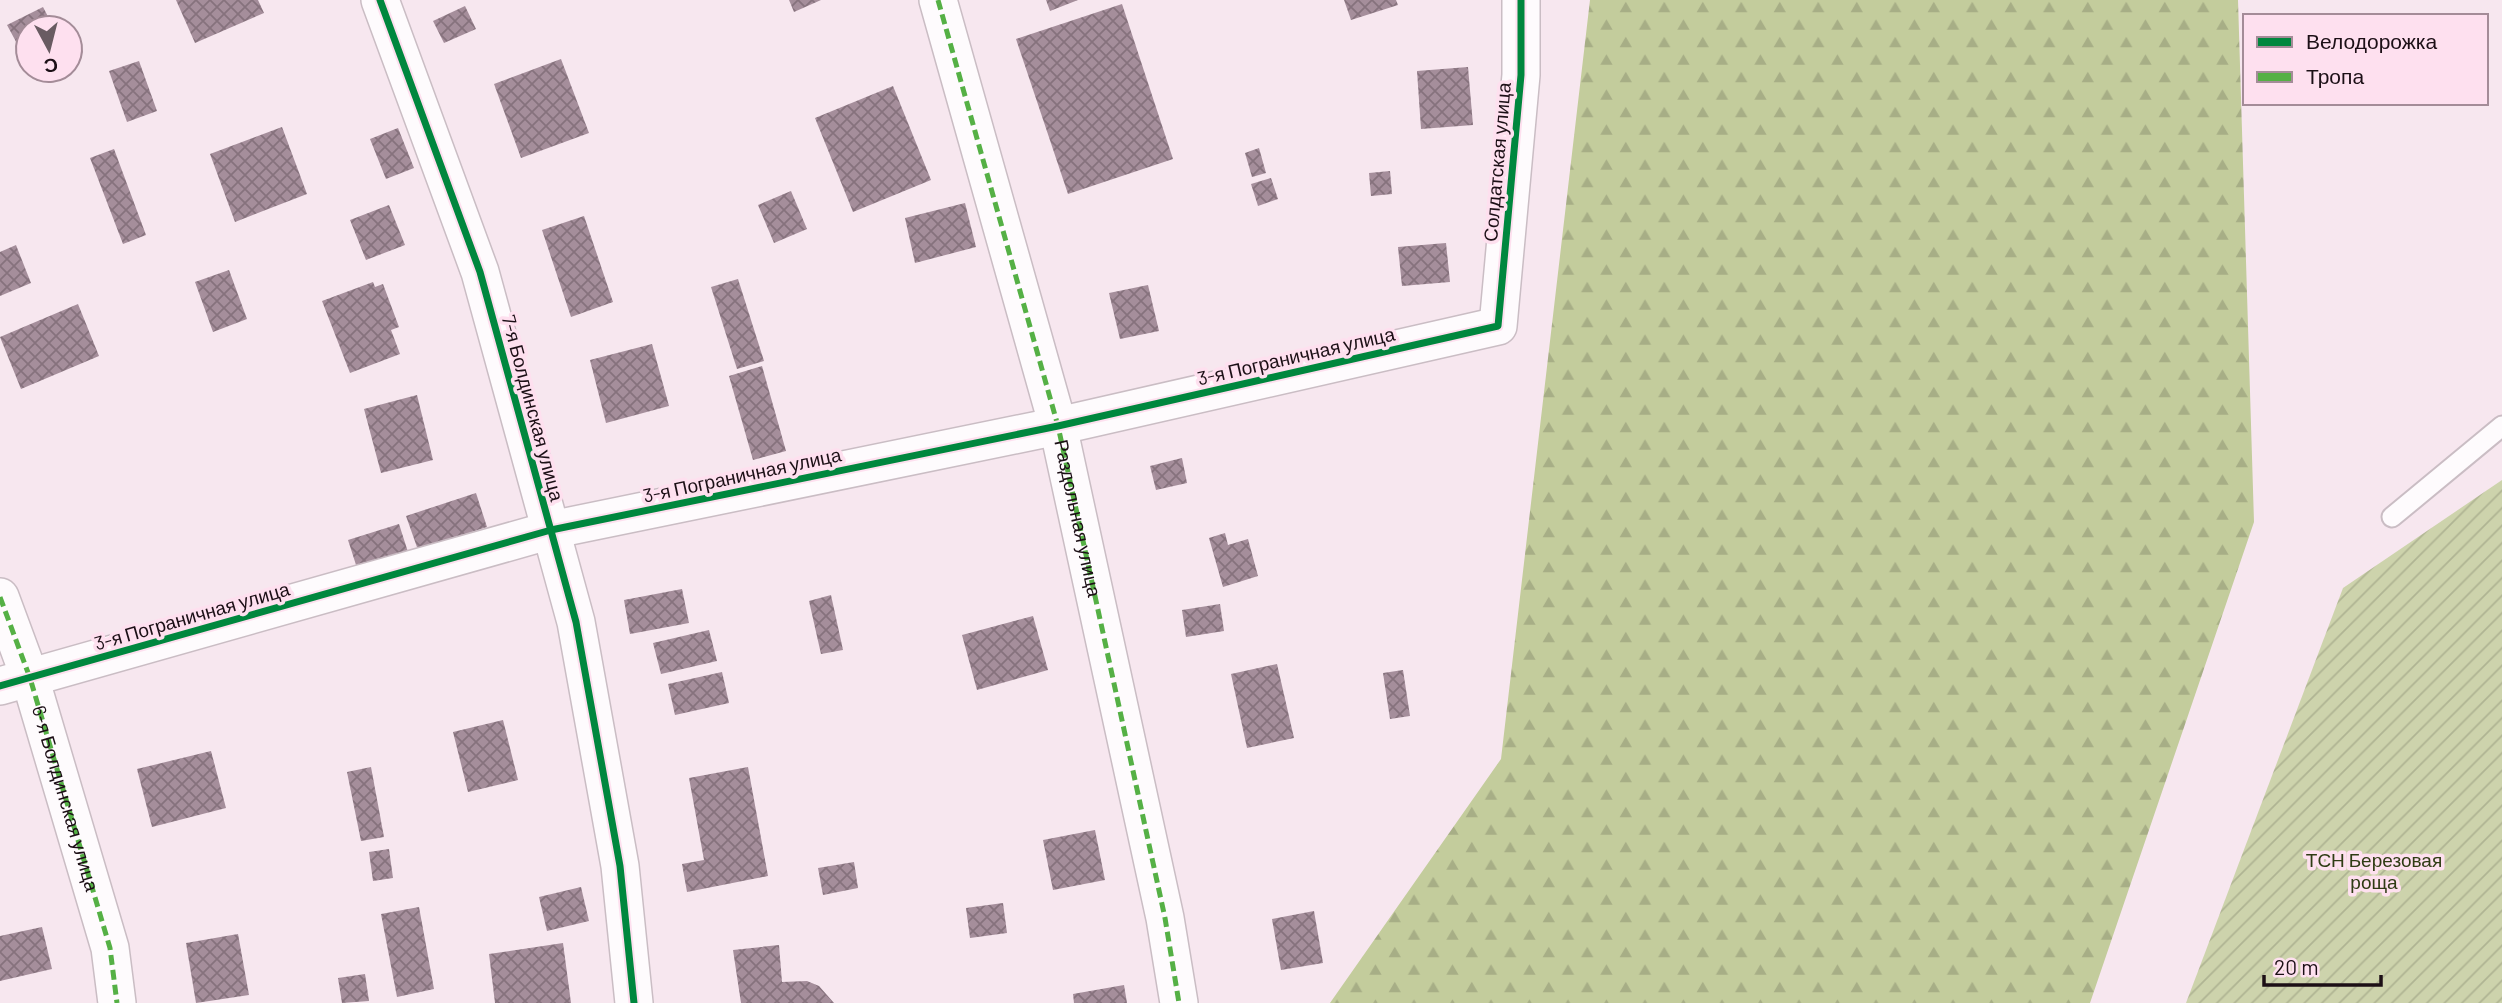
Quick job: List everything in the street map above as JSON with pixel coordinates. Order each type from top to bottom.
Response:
[{"type":"street","name":"7-я Болдинская улица","points":[[380,0],[480,272],[576,622],[620,866],[634,1003]]},
{"type":"street","name":"Раздольная улица","points":[[938,0],[1058,426],[1165,918],[1179,1003]]},
{"type":"street","name":"Солдатская улица","points":[[1498,326],[1521,75],[1521,0]]},
{"type":"street","name":"3-я Пограничная улица","points":[[15,682],[551,530],[1058,426],[1498,326]]},
{"type":"street","name":"6-я Болдинская улица","points":[[0,597],[15,682],[110,948],[117,1003]]},
{"type":"lane","points":[[2392,517],[2502,426]]},
{"type":"green space","points":[[1590,0],[2238,0],[2254,522],[2090,1003],[1330,1003],[1501,759]]},
{"type":"green space","name":"ТСН Березовая роща","points":[[2502,480],[2502,1003],[2186,1003],[2343,588]]},
{"type":"building","points":[[176,0],[258,0],[264,13],[195,43]]},
{"type":"building","points":[[789,0],[821,0],[794,12]]},
{"type":"building","points":[[1046,0],[1078,0],[1050,11]]},
{"type":"building","points":[[1344,0],[1396,0],[1398,5],[1351,20]]},
{"type":"building","points":[[1122,4],[1173,159],[1068,194],[1016,39]]},
{"type":"building","points":[[465,6],[476,29],[444,43],[433,21]]},
{"type":"building","points":[[43,7],[47,14],[29,14]]},
{"type":"building","points":[[14,22],[14,38],[7,25]]},
{"type":"building","points":[[561,59],[589,133],[521,158],[494,84]]},
{"type":"building","points":[[139,61],[157,111],[127,122],[109,71]]},
{"type":"building","points":[[1468,67],[1473,125],[1421,129],[1417,71]]},
{"type":"building","points":[[893,86],[931,180],[853,212],[815,118]]},
{"type":"building","points":[[282,127],[307,194],[235,222],[210,154]]},
{"type":"building","points":[[398,128],[414,168],[386,179],[370,139]]},
{"type":"building","points":[[1259,148],[1266,173],[1252,177],[1245,153]]},
{"type":"building","points":[[114,149],[146,235],[123,244],[90,158]]},
{"type":"building","points":[[1390,171],[1392,194],[1371,196],[1369,173]]},
{"type":"building","points":[[1271,178],[1278,199],[1258,206],[1251,184]]},
{"type":"building","points":[[791,191],[807,229],[774,243],[758,205]]},
{"type":"building","points":[[965,203],[976,247],[915,263],[905,218]]},
{"type":"building","points":[[389,205],[405,245],[366,260],[350,220]]},
{"type":"building","points":[[584,216],[613,302],[571,317],[542,230]]},
{"type":"building","points":[[1446,243],[1450,282],[1402,286],[1398,247]]},
{"type":"building","points":[[16,245],[31,283],[0,296],[0,252]]},
{"type":"building","points":[[229,270],[247,319],[213,332],[195,282]]},
{"type":"building","points":[[738,279],[764,361],[737,369],[711,287]]},
{"type":"building","points":[[373,282],[375,287],[383,284],[399,327],[391,330],[400,354],[350,373],[322,301]]},
{"type":"building","points":[[1148,285],[1159,331],[1120,339],[1109,293]]},
{"type":"building","points":[[78,304],[99,356],[21,389],[0,337]]},
{"type":"building","points":[[652,344],[669,406],[606,423],[590,360]]},
{"type":"building","points":[[762,366],[786,451],[753,460],[729,376]]},
{"type":"building","points":[[417,395],[433,460],[381,473],[364,409]]},
{"type":"building","points":[[1182,458],[1187,483],[1156,490],[1150,466]]},
{"type":"building","points":[[476,493],[487,527],[418,550],[406,516]]},
{"type":"building","points":[[399,524],[408,552],[357,568],[348,540]]},
{"type":"building","points":[[1225,533],[1228,545],[1248,539],[1258,576],[1223,587],[1209,538]]},
{"type":"building","points":[[682,589],[689,623],[630,634],[624,600]]},
{"type":"building","points":[[831,595],[843,650],[821,654],[809,601]]},
{"type":"building","points":[[1220,604],[1224,631],[1186,637],[1182,610]]},
{"type":"building","points":[[1033,616],[1048,670],[977,690],[962,635]]},
{"type":"building","points":[[709,630],[717,661],[661,674],[653,643]]},
{"type":"building","points":[[1277,664],[1294,738],[1247,748],[1231,674]]},
{"type":"building","points":[[1403,670],[1410,716],[1390,719],[1383,673]]},
{"type":"building","points":[[722,672],[729,703],[675,715],[668,684]]},
{"type":"building","points":[[503,720],[518,780],[468,792],[453,732]]},
{"type":"building","points":[[211,751],[226,808],[152,827],[137,769]]},
{"type":"building","points":[[371,767],[384,837],[361,841],[347,772]]},
{"type":"building","points":[[748,767],[768,876],[687,892],[682,864],[704,860],[689,778]]},
{"type":"building","points":[[1095,830],[1105,880],[1053,890],[1043,840]]},
{"type":"building","points":[[389,849],[393,878],[373,881],[369,852]]},
{"type":"building","points":[[854,862],[858,888],[823,895],[818,868]]},
{"type":"building","points":[[581,887],[589,921],[547,931],[539,897]]},
{"type":"building","points":[[1003,903],[1007,933],[970,938],[966,908]]},
{"type":"building","points":[[419,907],[434,989],[397,997],[381,914]]},
{"type":"building","points":[[1314,911],[1323,963],[1281,970],[1272,919]]},
{"type":"building","points":[[42,927],[52,969],[0,981],[0,936]]},
{"type":"building","points":[[238,934],[249,995],[196,1003],[186,943]]},
{"type":"building","points":[[563,943],[571,1003],[495,1003],[489,954]]},
{"type":"building","points":[[779,945],[782,982],[807,981],[819,986],[834,1003],[741,1003],[733,950]]},
{"type":"building","points":[[365,974],[369,1001],[342,1003],[338,978]]},
{"type":"building","points":[[1124,985],[1127,1003],[1074,1003],[1073,994]]},
{"type":"marked path","points":[[938,0],[1058,426],[1165,918],[1179,1003]]},
{"type":"marked path","points":[[0,597],[30,678],[110,948],[117,1003]]},
{"type":"cycle path","points":[[380,0],[480,272],[576,622],[620,866],[634,1003]]},
{"type":"cycle path","points":[[0,686],[551,530],[1058,426],[1498,326],[1521,75],[1521,0]]}]
